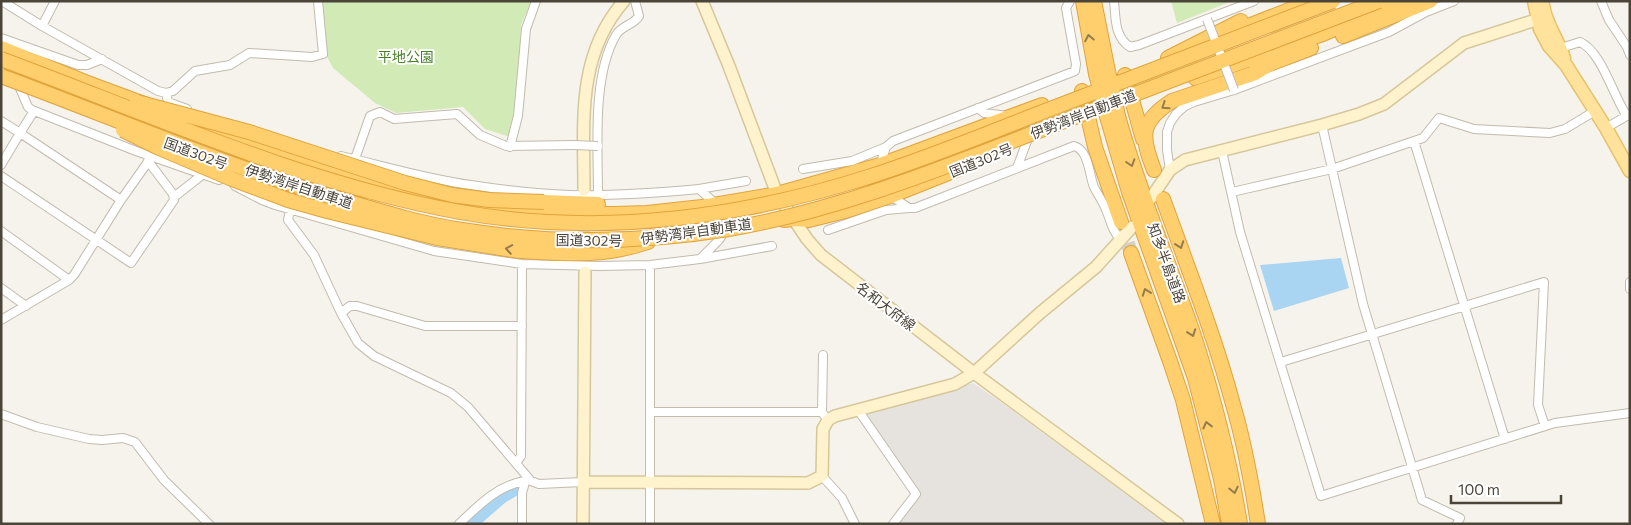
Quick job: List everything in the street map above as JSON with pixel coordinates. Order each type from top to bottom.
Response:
[{"type":"highway","name":"知多半島道路","points":[[1083,1],[1130,192],[1195,378],[1221,479],[1229,524]]},
{"type":"highway","name":"知多半島道路","points":[[1094,1],[1102,73]]},
{"type":"highway","points":[[1168,58],[1217,32],[1287,1]]},
{"type":"highway","name":"国道302号","points":[[1,48],[85,82],[302,162],[430,197],[487,208],[542,214],[646,213],[716,205],[777,194],[880,165],[1010,116],[1082,92],[1312,1]]},
{"type":"highway","points":[[1233,40],[1318,1]]},
{"type":"highway","name":"伊勢湾岸自動車道","points":[[1,59],[213,140],[287,166],[384,195],[454,210],[505,218],[550,222],[636,222],[728,211],[773,202],[867,177],[1333,1]]},
{"type":"highway","name":"伊勢湾岸自動車道","points":[[1,77],[108,116],[179,145],[276,179],[363,206],[424,222],[460,230],[541,238],[594,240],[646,238],[732,228],[875,191],[1379,1]]},
{"type":"highway","points":[[1309,28],[1394,1]]},
{"type":"highway","name":"国道302号","points":[[1,77],[19,86],[207,158],[292,187],[379,213],[458,231],[499,236],[590,242],[648,242],[724,232],[793,219],[809,220],[845,211],[890,196],[1132,101],[1320,35],[1401,1]]},
{"type":"highway","points":[[1145,150],[1145,132],[1148,122],[1160,109],[1172,101],[1255,72],[1275,62],[1427,3]]},
{"type":"highway","points":[[1236,64],[1275,62]]},
{"type":"highway","points":[[1125,75],[1145,150],[1154,170]]},
{"type":"highway","points":[[78,87],[249,132],[351,166],[452,195],[489,200],[602,205],[646,213]]},
{"type":"highway","points":[[1082,92],[1095,147],[1126,224]]},
{"type":"highway","points":[[108,116],[127,133],[157,147],[232,179],[288,200],[437,238],[519,251],[557,253],[598,253],[623,250],[648,242]]},
{"type":"highway","name":"知多半島道路","points":[[1113,118],[1194,338],[1211,392],[1234,489],[1240,524]]},
{"type":"highway","points":[[1157,198],[1204,313],[1234,408],[1245,453],[1258,524]]},
{"type":"highway","points":[[1132,253],[1182,400],[1212,524]]},
{"type":"main road","points":[[1534,1],[1541,19],[1561,48],[1566,65]]},
{"type":"main road","points":[[1542,1],[1540,29],[1549,46],[1566,65],[1606,128],[1630,171]]},
{"type":"street","points":[[2,1],[42,26],[166,93],[173,91],[195,71],[230,65],[249,53],[312,57],[323,54],[318,1]]},
{"type":"street","points":[[42,26],[55,1]]},
{"type":"street","points":[[510,147],[518,116],[526,29],[536,1]]},
{"type":"street","points":[[584,190],[584,102],[586,81],[593,55],[602,33],[624,1]]},
{"type":"street","points":[[598,194],[600,92],[605,62],[620,29],[638,18],[639,12],[635,1]]},
{"type":"street","name":"名和大府線","points":[[702,1],[729,66],[777,194],[807,239],[821,255],[974,373],[1178,524]]},
{"type":"street","points":[[803,169],[852,161],[886,147],[893,141],[1074,71],[1076,64],[1066,8],[1070,1]]},
{"type":"street","points":[[1114,1],[1118,34],[1121,41],[1130,47],[1146,43],[1254,1]]},
{"type":"street","points":[[1170,170],[1167,150],[1170,123],[1176,114],[1194,102],[1234,90],[1389,32],[1426,12],[1454,1]]},
{"type":"street","points":[[1601,1],[1609,20],[1627,47],[1630,55]]},
{"type":"street","points":[[1207,19],[1234,90]]},
{"type":"street","points":[[1157,198],[1170,170],[1185,160],[1359,114],[1384,104],[1464,43],[1541,19]]},
{"type":"street","points":[[1,38],[78,65],[87,65],[102,59]]},
{"type":"street","points":[[1561,48],[1568,44],[1580,42],[1585,45],[1605,70],[1619,105],[1628,115],[1606,128]]},
{"type":"street","points":[[19,86],[28,107],[34,111],[150,159],[230,184],[262,200],[290,210],[434,251],[522,264],[599,266],[650,265],[700,259],[772,246]]},
{"type":"street","points":[[166,93],[168,102],[212,120],[222,120],[331,153],[426,177],[470,185],[553,194],[598,194],[699,189],[746,181]]},
{"type":"street","points":[[978,108],[984,113],[1010,116]]},
{"type":"street","points":[[1,165],[34,111]]},
{"type":"street","points":[[1232,192],[1332,169],[1423,138],[1439,118],[1474,129],[1550,133],[1565,129],[1594,111]]},
{"type":"street","points":[[355,159],[370,116],[380,112],[394,119],[457,114],[480,135],[510,147],[598,146]]},
{"type":"street","points":[[1,120],[121,200]]},
{"type":"street","points":[[1322,125],[1363,304],[1422,500],[1460,518],[1457,524]]},
{"type":"street","points":[[1414,141],[1504,439]]},
{"type":"street","points":[[1017,168],[1027,142]]},
{"type":"street","points":[[828,230],[886,210],[915,208],[1074,146],[1078,147],[1085,158],[1094,187],[1104,205],[1114,231],[1121,240]]},
{"type":"street","points":[[880,165],[886,147]]},
{"type":"street","points":[[1222,151],[1240,232],[1321,496],[1555,423],[1630,413]]},
{"type":"street","points":[[150,159],[174,197]]},
{"type":"street","points":[[1,320],[69,280],[74,275],[121,200],[150,159]]},
{"type":"street","points":[[1,176],[131,263],[174,200],[174,197],[202,175]]},
{"type":"street","points":[[699,189],[716,205]]},
{"type":"street","points":[[890,196],[909,208]]},
{"type":"street","points":[[290,210],[288,220],[314,255],[341,313],[358,344],[374,356],[451,393],[468,406],[516,463],[526,480],[522,493],[522,524]]},
{"type":"street","points":[[650,412],[835,416],[955,384],[974,373],[1040,313],[1096,267],[1121,240],[1126,224]]},
{"type":"street","points":[[1,231],[69,280]]},
{"type":"street","points":[[700,259],[719,240],[724,232]]},
{"type":"street","points":[[516,463],[521,456],[522,264]]},
{"type":"street","points":[[650,265],[650,524]]},
{"type":"street","points":[[583,524],[585,272]]},
{"type":"street","points":[[1281,362],[1544,282],[1538,405],[1545,426]]},
{"type":"street","points":[[1630,282],[1630,289]]},
{"type":"street","points":[[1,288],[26,306]]},
{"type":"street","points":[[341,313],[350,306],[357,306],[425,326],[522,326]]},
{"type":"street","points":[[823,355],[825,416],[822,476],[842,498],[855,524]]},
{"type":"street","points":[[858,410],[916,494],[893,524]]},
{"type":"street","points":[[1,414],[37,427],[89,439],[123,438],[135,442],[164,480],[209,524]]},
{"type":"street","points":[[459,524],[494,494],[513,483],[526,480],[539,484],[583,482],[808,483],[822,476]]},
{"type":"shaded area","points":[[973,383],[1166,524],[895,524],[902,518],[920,493],[865,416],[867,412]]},
{"type":"green space","name":"平地公園","points":[[319,1],[531,1],[521,25],[519,74],[510,137],[485,129],[463,107],[396,113],[375,103],[333,68],[324,51]]},
{"type":"green space","points":[[1171,1],[1232,1],[1177,23]]},
{"type":"water","points":[[1341,258],[1349,288],[1274,311],[1260,265]]},
{"type":"waterway","points":[[470,524],[501,497],[516,488]]},
{"type":"tunnel","points":[[584,214],[585,272]]},
{"type":"tunnel","points":[[1121,223],[1131,253]]}]
